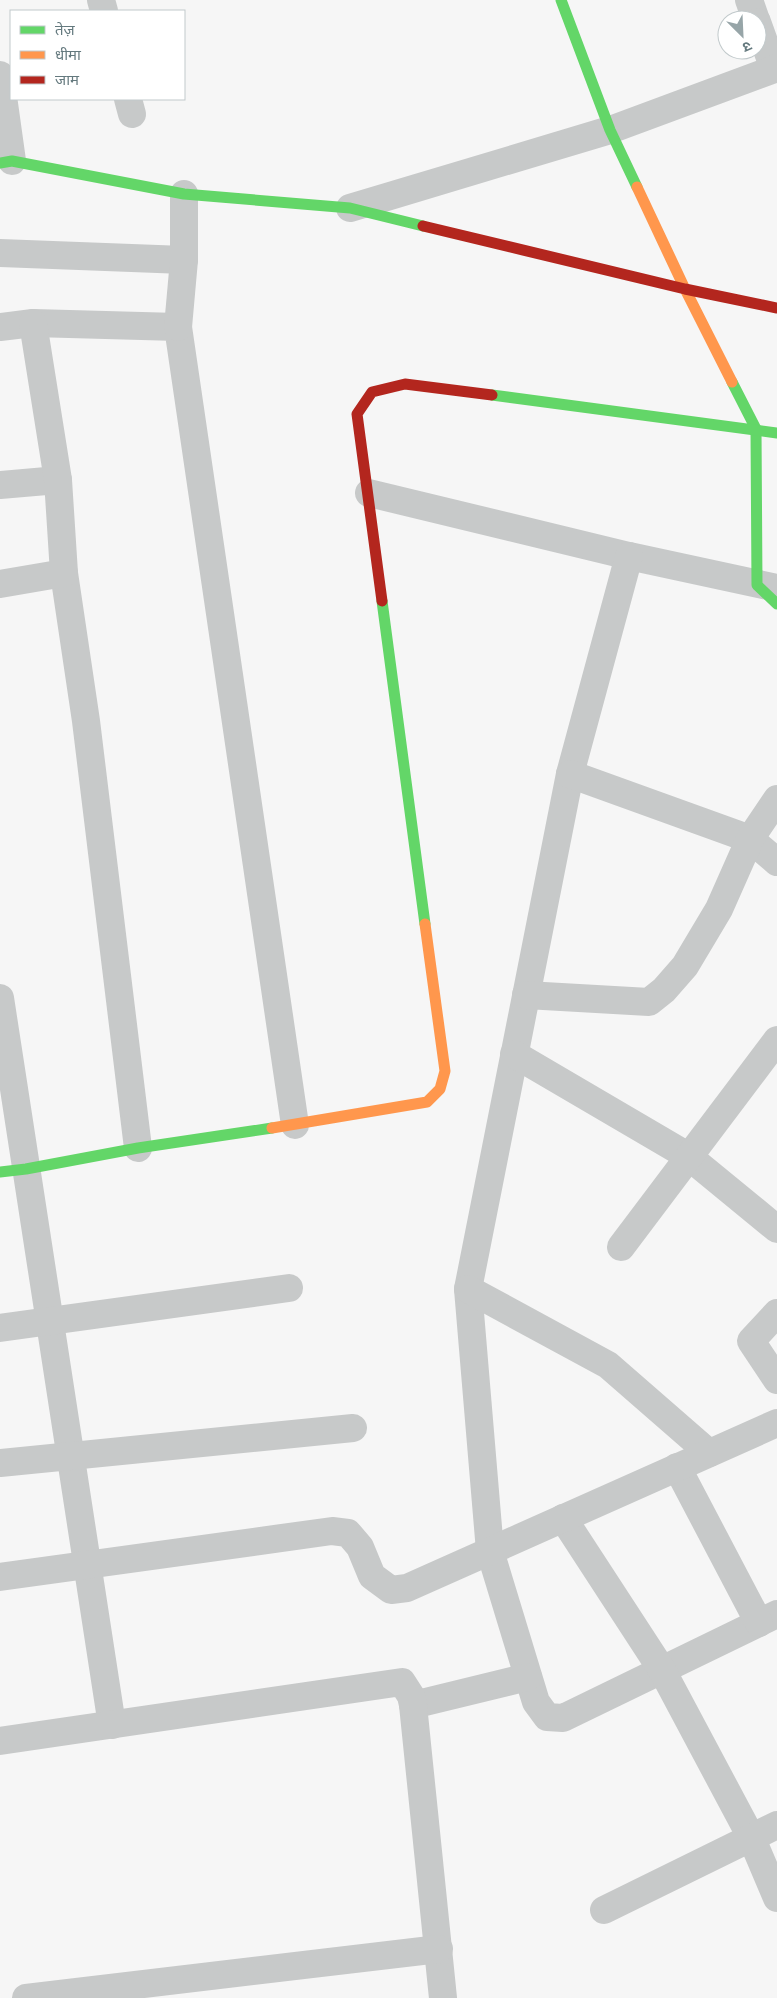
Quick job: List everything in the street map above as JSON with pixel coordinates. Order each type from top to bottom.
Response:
[{"type":"street","points":[[561,0],[610,130],[685,288],[756,429],[767,586],[777,604]]},
{"type":"street","points":[[350,208],[610,130],[775,68],[767,47]]},
{"type":"street","points":[[0,75],[6,162],[184,194],[350,208],[685,288],[777,308]]},
{"type":"street","points":[[184,194],[184,260],[178,327],[296,1125]]},
{"type":"street","points":[[0,253],[184,260]]},
{"type":"street","points":[[0,328],[33,323],[178,327]]},
{"type":"street","points":[[33,323],[58,480],[64,573],[86,721],[138,1148]]},
{"type":"street","points":[[0,1172],[138,1148],[296,1125],[427,1102],[440,1090],[445,1071],[357,414],[372,392],[405,384],[777,433]]},
{"type":"street","points":[[0,485],[58,480]]},
{"type":"street","points":[[369,494],[630,556],[767,586]]},
{"type":"street","points":[[630,556],[570,774],[468,1289],[490,1551],[536,1702],[547,1716],[563,1718],[768,1619],[677,1468]]},
{"type":"street","points":[[0,584],[64,573]]},
{"type":"street","points":[[570,774],[750,839],[777,862]]},
{"type":"street","points":[[526,995],[650,1002],[664,990],[685,966],[719,910],[750,839],[777,799]]},
{"type":"street","points":[[1,1014],[112,1724]]},
{"type":"street","points":[[621,1247],[777,1040]]},
{"type":"street","points":[[514,1054],[688,1156],[777,1230]]},
{"type":"street","points":[[0,1328],[289,1288]]},
{"type":"street","points":[[468,1289],[608,1365],[709,1453]]},
{"type":"street","points":[[777,1313],[751,1341],[777,1380]]},
{"type":"street","points":[[0,1577],[332,1531],[348,1533],[360,1547],[372,1576],[391,1590],[407,1588],[777,1423]]},
{"type":"street","points":[[0,1463],[353,1428]]},
{"type":"street","points":[[563,1518],[662,1670],[752,1839],[777,1898]]},
{"type":"street","points":[[412,1705],[528,1677]]},
{"type":"street","points":[[0,1742],[402,1682],[411,1696],[443,1998]]},
{"type":"street","points":[[604,1910],[777,1826]]},
{"type":"street","points":[[26,1998],[104,1993],[439,1950]]},
{"type":"traffic: fast","points":[[561,0],[610,130],[637,187]]},
{"type":"traffic: fast","points":[[0,163],[12,161],[184,194],[350,208],[423,226]]},
{"type":"traffic: fast","points":[[732,382],[756,429],[757,585],[777,604]]},
{"type":"traffic: fast","points":[[492,395],[777,433]]},
{"type":"traffic: fast","points":[[382,601],[425,924]]},
{"type":"traffic: fast","points":[[0,1172],[138,1148],[272,1128]]},
{"type":"traffic: slow","points":[[637,187],[685,289],[732,382]]},
{"type":"traffic: slow","points":[[272,1128],[427,1102],[440,1089],[445,1071],[425,924]]},
{"type":"traffic: jam","points":[[423,226],[685,289],[777,308]]},
{"type":"traffic: jam","points":[[382,601],[357,414],[372,392],[405,384],[492,395]]}]
